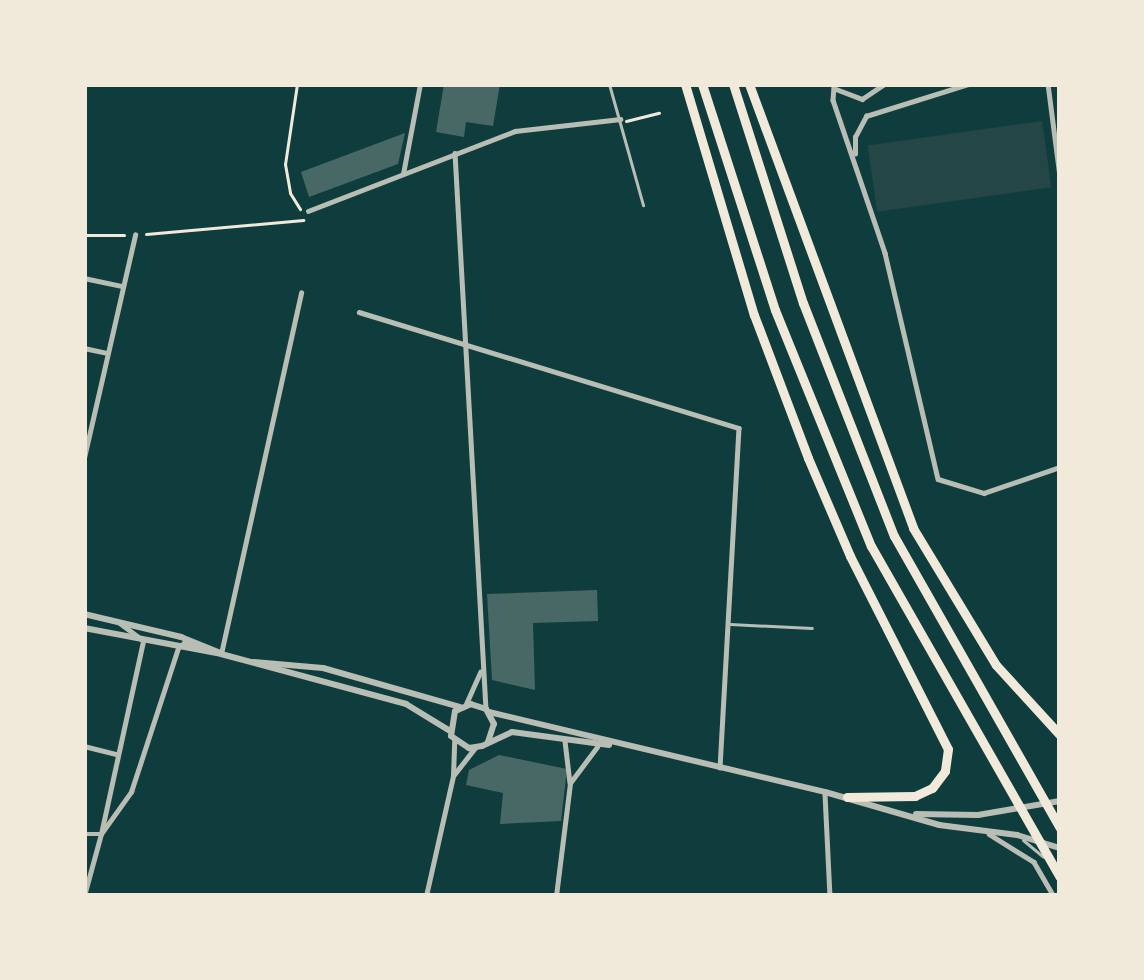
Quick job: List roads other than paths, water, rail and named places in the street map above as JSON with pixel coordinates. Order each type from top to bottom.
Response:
[{"type":"highway","points":[[685,84],[754,315],[808,458],[850,556],[948,749],[945,771],[932,788],[915,796],[847,797]]},
{"type":"highway","points":[[702,84],[775,310],[872,546],[1060,874]]},
{"type":"highway","points":[[733,84],[853,442],[894,536],[1060,828]]},
{"type":"highway","points":[[749,84],[913,528],[996,664],[1060,735]]},
{"type":"street","points":[[404,174],[420,84]]},
{"type":"street","points":[[834,85],[854,99],[878,93],[884,84]]},
{"type":"street","points":[[856,160],[855,137],[866,116],[969,84]]},
{"type":"street","points":[[1048,84],[1060,176]]},
{"type":"street","points":[[834,85],[833,100],[885,253],[938,479],[970,494],[984,494],[1060,467]]},
{"type":"street","points":[[878,93],[895,104]]},
{"type":"street","points":[[308,211],[527,129],[620,119]]},
{"type":"street","points":[[455,153],[482,667],[494,730],[488,742]]},
{"type":"street","points":[[84,458],[135,235]]},
{"type":"street","points":[[84,278],[123,286]]},
{"type":"street","points":[[221,654],[301,293]]},
{"type":"street","points":[[358,312],[739,428],[720,766]]},
{"type":"street","points":[[84,349],[106,353]]},
{"type":"street","points":[[84,614],[212,646],[221,654]]},
{"type":"street","points":[[118,621],[143,641]]},
{"type":"street","points":[[84,628],[221,654],[406,704],[450,731]]},
{"type":"street","points":[[84,896],[143,641]]},
{"type":"street","points":[[101,834],[131,792],[178,648],[184,643],[212,646]]},
{"type":"street","points":[[250,662],[323,668],[613,745],[847,797],[939,825],[1017,835],[1060,848]]},
{"type":"street","points":[[426,896],[453,776],[451,717],[463,706],[482,667]]},
{"type":"street","points":[[453,776],[475,748],[523,732],[597,747],[613,745]]},
{"type":"street","points":[[454,740],[475,748]]},
{"type":"street","points":[[556,896],[570,783],[565,741]]},
{"type":"street","points":[[84,746],[117,754]]},
{"type":"street","points":[[570,783],[597,747]]},
{"type":"street","points":[[825,792],[830,896]]},
{"type":"street","points":[[913,814],[977,815],[1060,801]]},
{"type":"street","points":[[984,831],[1034,862],[1054,896]]},
{"type":"street","points":[[84,834],[101,834]]},
{"type":"lane","points":[[609,84],[643,205]]},
{"type":"lane","points":[[728,624],[812,628]]},
{"type":"lane","points":[[1017,835],[1060,874]]}]
